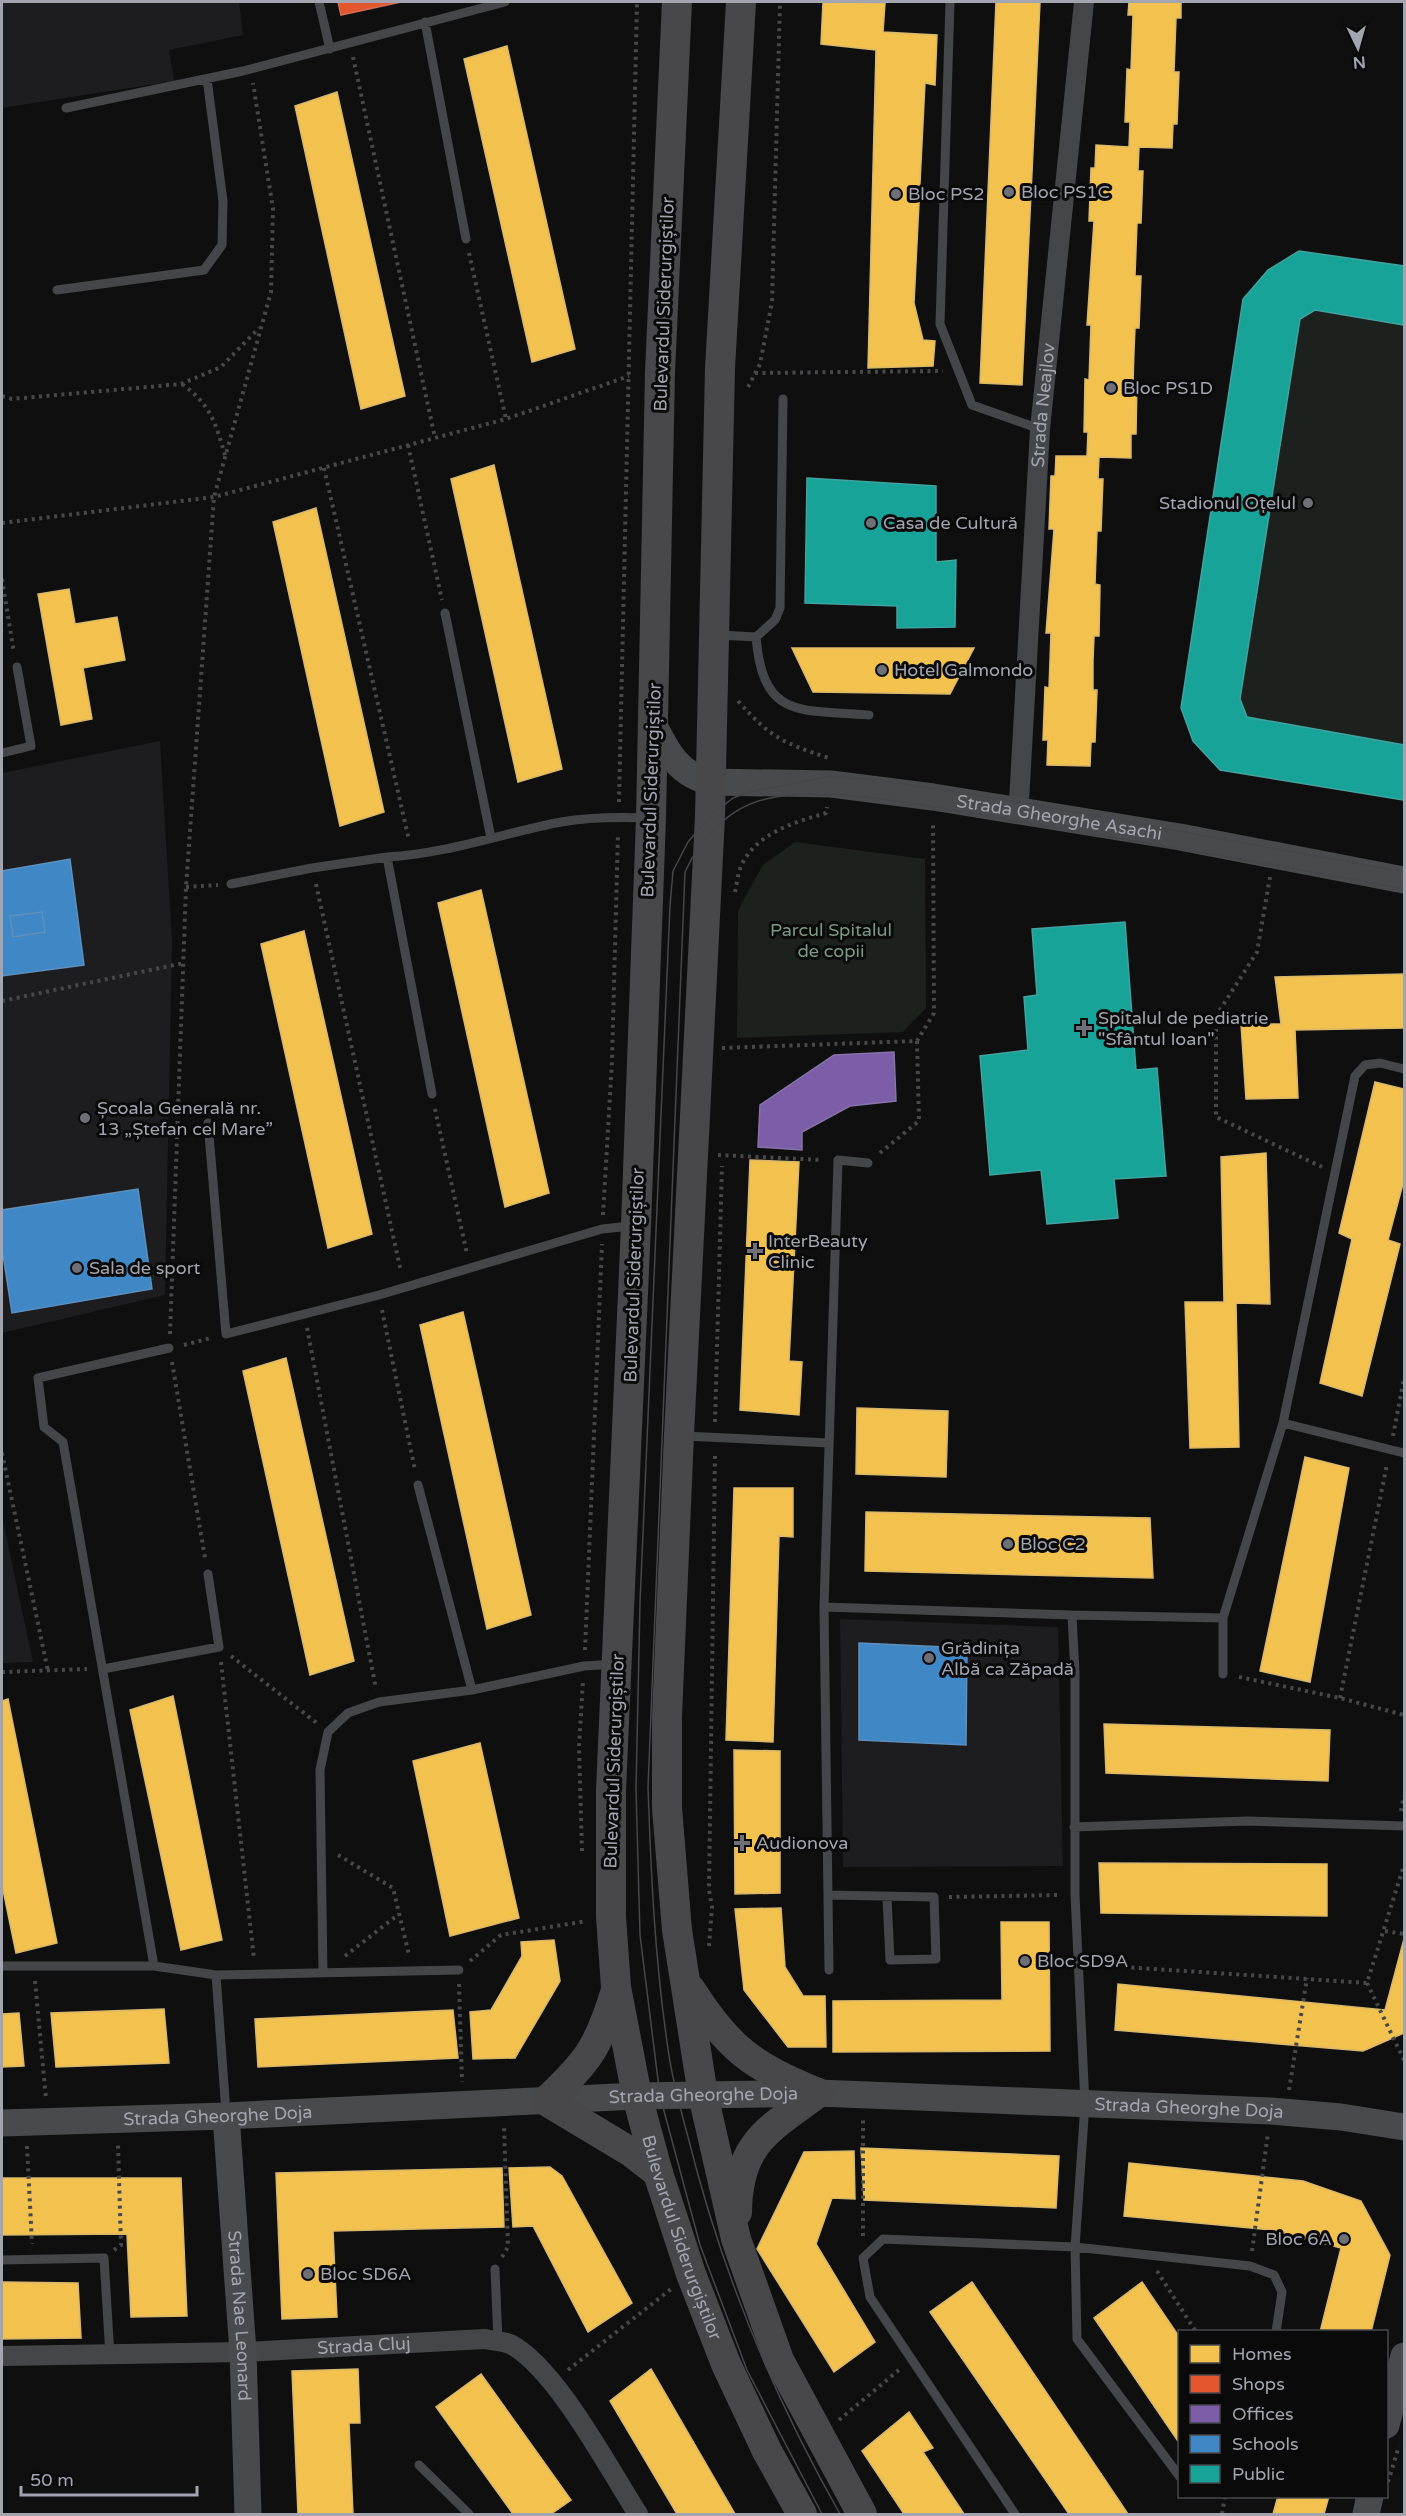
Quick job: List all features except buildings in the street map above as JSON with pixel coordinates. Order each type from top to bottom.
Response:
[{"type":"main road","name":"Bulevardul Siderurgiștilor","points":[[677,2],[660,372],[654,726],[636,1225],[611,1790],[611,1917],[616,1987],[637,2096],[658,2173],[691,2274],[726,2364],[767,2451],[802,2514]]},
{"type":"main road","points":[[741,2],[720,368],[714,635],[711,782],[718,1047],[679,1435],[668,1716],[669,1860],[684,1980],[703,2095],[736,2239],[779,2360],[862,2514]]},
{"type":"main road","points":[[684,1980],[713,2025],[734,2047],[780,2077],[818,2093]]},
{"type":"main road","points":[[616,1987],[598,2042],[574,2076],[546,2101],[631,2152],[658,2173]]},
{"type":"main road","points":[[736,2239],[738,2183],[748,2155],[770,2128],[818,2093]]},
{"type":"street","name":"Strada Neajlov","points":[[1016,810],[1019,802],[1040,429],[1084,2]]},
{"type":"street","points":[[654,726],[678,766],[694,778],[711,782]]},
{"type":"street","name":"Strada Gheorghe Asachi","points":[[711,782],[831,784],[933,797],[1273,854],[1404,880]]},
{"type":"street","name":"Strada Gheorghe Doja","points":[[14,2122],[226,2116],[637,2096],[818,2093],[1278,2112],[1341,2117],[1404,2127]]},
{"type":"street","name":"Strada Nae Leonard","points":[[226,2116],[243,2352],[248,2514]]},
{"type":"street","points":[[498,2341],[512,2345],[553,2381],[638,2514]]},
{"type":"street","name":"Strada Cluj","points":[[2,2356],[243,2352],[498,2341]]},
{"type":"street","points":[[1393,2423],[1404,2356]]},
{"type":"street","points":[[1366,2514],[1370,2498]]},
{"type":"lane","points":[[319,2],[330,48]]},
{"type":"lane","points":[[66,108],[207,79],[350,44],[505,2]]},
{"type":"lane","points":[[950,2],[940,324],[972,405],[1040,429]]},
{"type":"lane","points":[[425,22],[466,239]]},
{"type":"lane","points":[[57,290],[204,270],[216,254],[222,245],[223,201],[207,79]]},
{"type":"lane","points":[[714,635],[756,637],[775,620],[780,608],[783,399]]},
{"type":"lane","points":[[445,613],[490,838]]},
{"type":"lane","points":[[756,637],[758,664],[767,688],[779,701],[799,709],[869,715]]},
{"type":"lane","points":[[2,753],[31,746],[17,667]]},
{"type":"lane","points":[[231,884],[312,868],[413,855],[563,821],[618,817],[651,818]]},
{"type":"lane","points":[[387,857],[432,1095]]},
{"type":"lane","points":[[1223,1674],[1223,1618],[1283,1423],[1333,1173],[1355,1076],[1365,1065],[1380,1063],[1404,1069]]},
{"type":"lane","points":[[208,1124],[226,1334],[379,1295],[602,1229],[636,1225]]},
{"type":"lane","points":[[829,1970],[824,1607],[838,1160],[868,1163]]},
{"type":"lane","points":[[154,1966],[63,1442],[44,1427],[38,1378],[169,1348]]},
{"type":"lane","points":[[1283,1423],[1404,1453]]},
{"type":"lane","points":[[679,1435],[829,1443]]},
{"type":"lane","points":[[418,1485],[472,1689]]},
{"type":"lane","points":[[103,1669],[219,1647],[208,1574]]},
{"type":"lane","points":[[824,1607],[1223,1618]]},
{"type":"lane","points":[[1072,1615],[1075,1673],[1075,1895],[1085,2104],[1075,2247],[1077,2339],[1178,2476]]},
{"type":"lane","points":[[323,1973],[320,1770],[328,1732],[348,1713],[379,1702],[472,1689],[584,1666],[618,1664]]},
{"type":"lane","points":[[1074,1827],[1248,1821],[1404,1826]]},
{"type":"lane","points":[[828,1895],[887,1898],[933,1897],[936,1959],[890,1960],[887,1898]]},
{"type":"lane","points":[[2,1966],[154,1966],[216,1975],[459,1970]]},
{"type":"lane","points":[[216,1975],[226,2116]]},
{"type":"lane","points":[[1015,2514],[910,2361],[870,2297],[863,2258],[884,2239],[1075,2247],[1250,2266],[1274,2275],[1282,2292],[1276,2330]]},
{"type":"lane","points":[[2,2260],[104,2258],[110,2356]]},
{"type":"lane","points":[[495,2269],[498,2341]]},
{"type":"lane","points":[[418,2465],[469,2514]]},
{"type":"path","points":[[746,391],[760,364],[772,302],[780,2]]},
{"type":"path","points":[[350,44],[435,438]]},
{"type":"path","points":[[208,1574],[169,1348],[186,887],[214,496],[271,292],[273,209],[251,68]]},
{"type":"path","points":[[466,239],[506,419]]},
{"type":"path","points":[[2,396],[12,399],[182,384],[221,367],[260,328]]},
{"type":"path","points":[[755,373],[958,371]]},
{"type":"path","points":[[2,523],[214,496],[506,419],[629,376],[660,372]]},
{"type":"path","points":[[182,384],[198,395],[213,414],[226,455]]},
{"type":"path","points":[[408,446],[445,613]]},
{"type":"path","points":[[324,468],[413,855]]},
{"type":"path","points":[[2,579],[17,667]]},
{"type":"path","points":[[734,896],[742,863],[765,838],[791,823],[826,813],[833,759],[790,746],[764,729],[738,701],[738,691]]},
{"type":"path","points":[[868,1163],[919,1121],[918,1041],[934,1013],[933,797]]},
{"type":"path","points":[[1273,854],[1257,952],[1216,1016],[1216,1117],[1333,1173]]},
{"type":"path","points":[[312,868],[404,1287]]},
{"type":"path","points":[[186,887],[231,884]]},
{"type":"path","points":[[2,1001],[184,963]]},
{"type":"path","points":[[718,1047],[918,1041]]},
{"type":"path","points":[[432,1095],[470,1269]]},
{"type":"path","points":[[708,1155],[722,1144]]},
{"type":"path","points":[[708,1155],[838,1160]]},
{"type":"path","points":[[708,1155],[715,1437],[709,1890],[712,1906],[709,1949]]},
{"type":"path","points":[[379,1295],[418,1485]]},
{"type":"path","points":[[304,1315],[379,1702]]},
{"type":"path","points":[[169,1348],[226,1334]]},
{"type":"path","points":[[1340,1698],[1404,1378]]},
{"type":"path","points":[[2,1453],[48,1671]]},
{"type":"path","points":[[219,1647],[328,1732]]},
{"type":"path","points":[[219,1647],[256,1974]]},
{"type":"path","points":[[2,1672],[103,1669]]},
{"type":"path","points":[[1223,1674],[1340,1698],[1404,1715]]},
{"type":"path","points":[[1404,1864],[1367,1983],[1404,2060]]},
{"type":"path","points":[[356,1866],[393,1888],[406,1941]]},
{"type":"path","points":[[933,1897],[1075,1895]]},
{"type":"path","points":[[351,1952],[399,1914]]},
{"type":"path","points":[[463,2105],[459,1970],[501,1935],[611,1917]]},
{"type":"path","points":[[1385,1930],[1404,1934]]},
{"type":"path","points":[[1077,1964],[1367,1983]]},
{"type":"path","points":[[34,1965],[46,2104]]},
{"type":"path","points":[[1250,2266],[1278,2112],[1307,1978]]},
{"type":"path","points":[[863,2094],[863,2258]]},
{"type":"path","points":[[495,2269],[508,2247],[504,2103]]},
{"type":"path","points":[[104,2258],[121,2245],[117,2119]]},
{"type":"path","points":[[14,2122],[33,2259]]},
{"type":"path","points":[[1145,2253],[1195,2330]]},
{"type":"path","points":[[553,2381],[691,2274]]},
{"type":"path","points":[[819,2436],[910,2361]]},
{"type":"path","points":[[1388,2470],[1393,2423]]},
{"type":"path","points":[[1222,2514],[1225,2498]]},
{"type":"shaded area","points":[[2,2],[239,2],[243,35],[169,50],[174,81],[2,108]]},
{"type":"shaded area","name":"Școala Generală nr. 13 „Ștefan cel Mare”","points":[[160,741],[172,941],[165,1295],[2,1333],[2,773]]},
{"type":"shaded area","points":[[2,1516],[33,1662],[2,1663]]},
{"type":"shaded area","points":[[840,1619],[1058,1627],[1063,1866],[843,1867]]},
{"type":"green space","name":"Stadionul Oțelul","points":[[1299,251],[1404,266],[1404,800],[1220,770],[1181,708],[1243,299],[1268,270]]},
{"type":"green space","name":"Parcul Spitalul de copii","points":[[795,842],[925,859],[926,1008],[903,1032],[737,1038],[738,910],[763,865]]},
{"type":"tram line","points":[[822,2514],[747,2370],[700,2245],[660,2096],[640,1935],[636,1789],[640,1603],[673,871],[688,842],[710,816],[733,798],[749,792],[831,776],[878,780],[1019,802],[1404,872]]},
{"type":"tram line","points":[[840,2514],[771,2378],[716,2235],[674,2082],[660,1984],[652,1886],[648,1787],[685,872],[707,837],[717,826],[740,809],[766,799],[818,794],[848,795],[909,803],[1404,889]]},
{"type":"place","name":"Bloc PS1C","points":[[1009,192]]},
{"type":"place","name":"Bloc PS2","points":[[896,194]]},
{"type":"place","name":"Bloc PS1D","points":[[1111,388]]},
{"type":"place","name":"Stadionul Oțelul","points":[[1308,503]]},
{"type":"place","name":"Casa de Cultură","points":[[871,523]]},
{"type":"place","name":"Hotel Galmondo","points":[[882,670]]},
{"type":"place","name":"Spitalul de pediatrie \"Sfântul Ioan\"","points":[[1084,1028]]},
{"type":"place","name":"Școala Generală nr. 13 „Ștefan cel Mare”","points":[[85,1118]]},
{"type":"place","name":"InterBeauty Clinic","points":[[755,1251]]},
{"type":"place","name":"Sala de sport","points":[[77,1268]]},
{"type":"place","name":"Bloc C2","points":[[1008,1544]]},
{"type":"place","name":"Grădinița Albă ca Zăpadă","points":[[929,1658]]},
{"type":"place","name":"Audionova","points":[[742,1843]]},
{"type":"place","name":"Bloc SD9A","points":[[1025,1961]]},
{"type":"place","name":"Bloc 6A","points":[[1344,2239]]},
{"type":"place","name":"Bloc SD6A","points":[[308,2274]]}]
